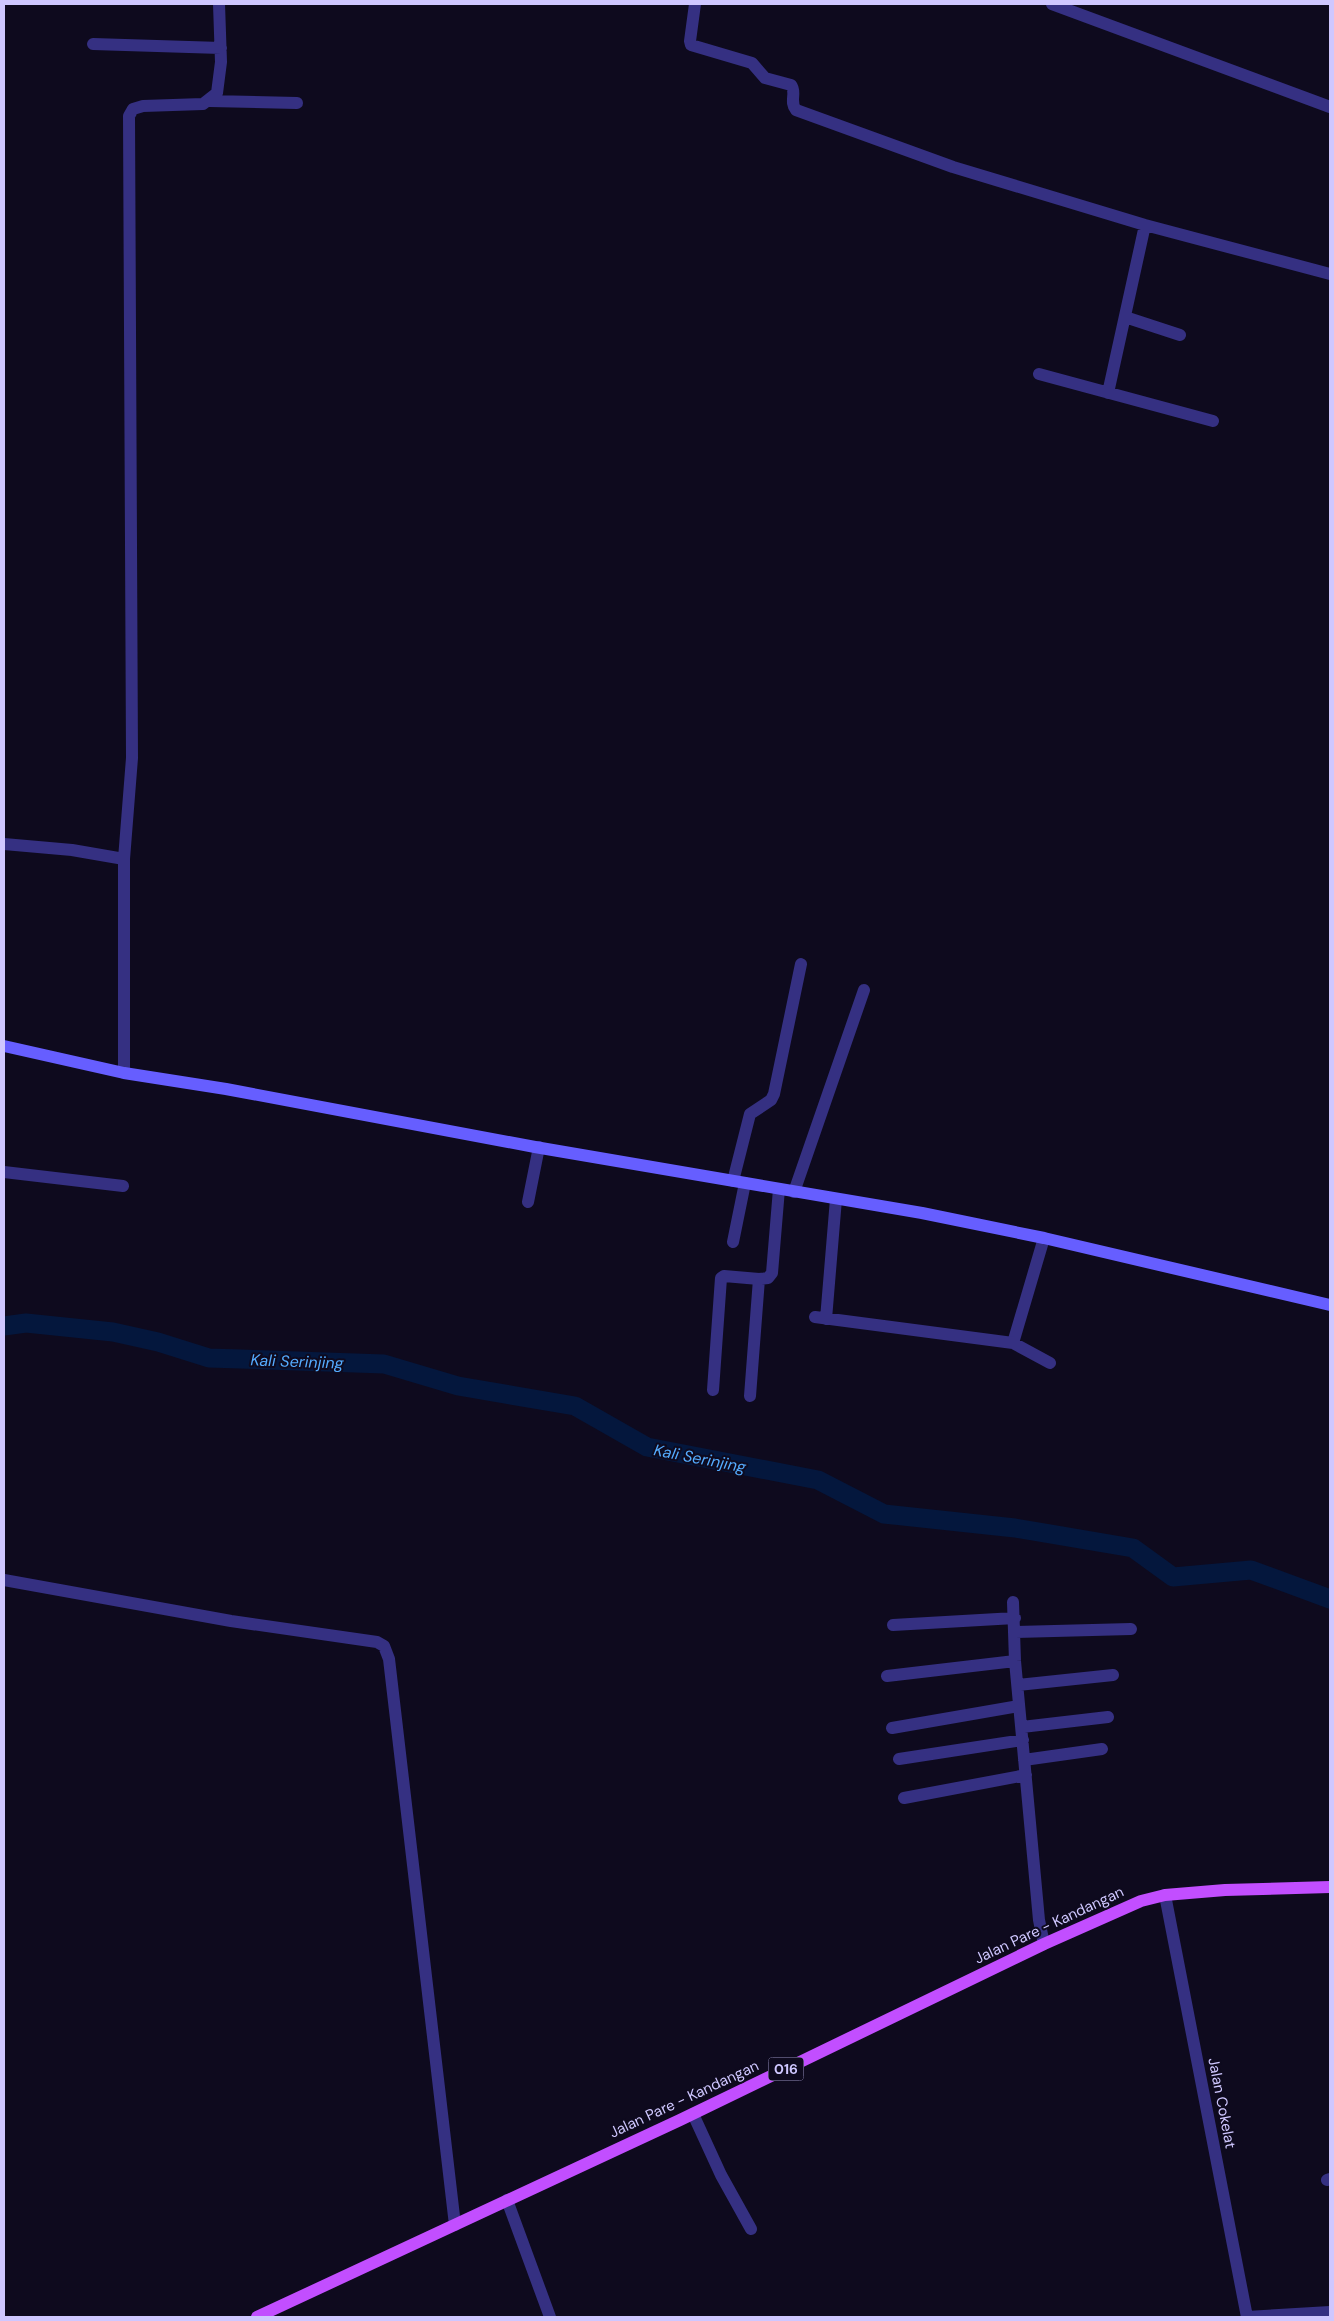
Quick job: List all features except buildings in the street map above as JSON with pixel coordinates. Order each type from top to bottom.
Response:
[{"type":"main road","name":"Jalan Pare - Kandangan","points":[[257,2317],[693,2114],[1044,1944],[1141,1901],[1165,1895],[1225,1890],[1330,1887]]},
{"type":"street","points":[[210,101],[217,93],[220,79],[219,4]]},
{"type":"street","points":[[695,4],[691,45],[752,63],[765,78],[793,86],[792,104],[796,110],[953,167],[1144,225],[1330,274]]},
{"type":"street","points":[[1052,4],[1330,107]]},
{"type":"street","points":[[93,44],[221,48]]},
{"type":"street","points":[[124,1073],[124,858],[132,758],[130,116],[133,109],[138,107],[203,104],[210,101],[297,103]]},
{"type":"street","points":[[1108,393],[1144,225]]},
{"type":"street","points":[[1125,317],[1180,335]]},
{"type":"street","points":[[1039,374],[1212,421]]},
{"type":"street","points":[[4,844],[72,850],[124,858]]},
{"type":"street","points":[[733,1242],[739,1182],[750,1114],[771,1100],[774,1094],[801,964]]},
{"type":"street","points":[[794,1192],[864,990]]},
{"type":"street","points":[[4,1046],[124,1073],[226,1089],[539,1147],[922,1213],[1044,1238],[1330,1306]]},
{"type":"street","points":[[528,1202],[539,1147]]},
{"type":"street","points":[[4,1172],[123,1186]]},
{"type":"street","points":[[713,1390],[721,1278],[724,1276],[758,1279],[768,1278],[772,1273],[779,1189]]},
{"type":"street","points":[[836,1199],[820,1318],[1013,1344],[1050,1363]]},
{"type":"street","points":[[1013,1344],[1044,1238]]},
{"type":"street","points":[[750,1396],[758,1279]]},
{"type":"street","points":[[4,1580],[222,1619],[378,1642],[384,1646],[389,1659],[455,2225]]},
{"type":"street","points":[[1013,1602],[1019,1706],[1039,1920],[1044,1944]]},
{"type":"street","points":[[892,1625],[1014,1618]]},
{"type":"street","points":[[1014,1632],[1131,1629]]},
{"type":"street","points":[[887,1676],[1015,1661]]},
{"type":"street","points":[[1018,1685],[1113,1675]]},
{"type":"street","points":[[892,1728],[1019,1706]]},
{"type":"street","points":[[899,1759],[1022,1733],[1108,1718]]},
{"type":"street","points":[[1024,1760],[1102,1749]]},
{"type":"street","points":[[904,1798],[1026,1775]]},
{"type":"street","name":"Jalan Cokelat","points":[[1165,1895],[1247,2317]]},
{"type":"street","points":[[693,2114],[721,2175],[750,2229]]},
{"type":"street","points":[[507,2200],[550,2317]]},
{"type":"street","points":[[1247,2317],[1330,2312]]},
{"type":"waterway","name":"Kali Serinjing","points":[[4,1326],[26,1323],[113,1332],[158,1342],[209,1358],[384,1364],[458,1386],[575,1406],[647,1447],[818,1480],[884,1514],[1015,1528],[1133,1548],[1173,1577],[1251,1570],[1330,1599]]}]
